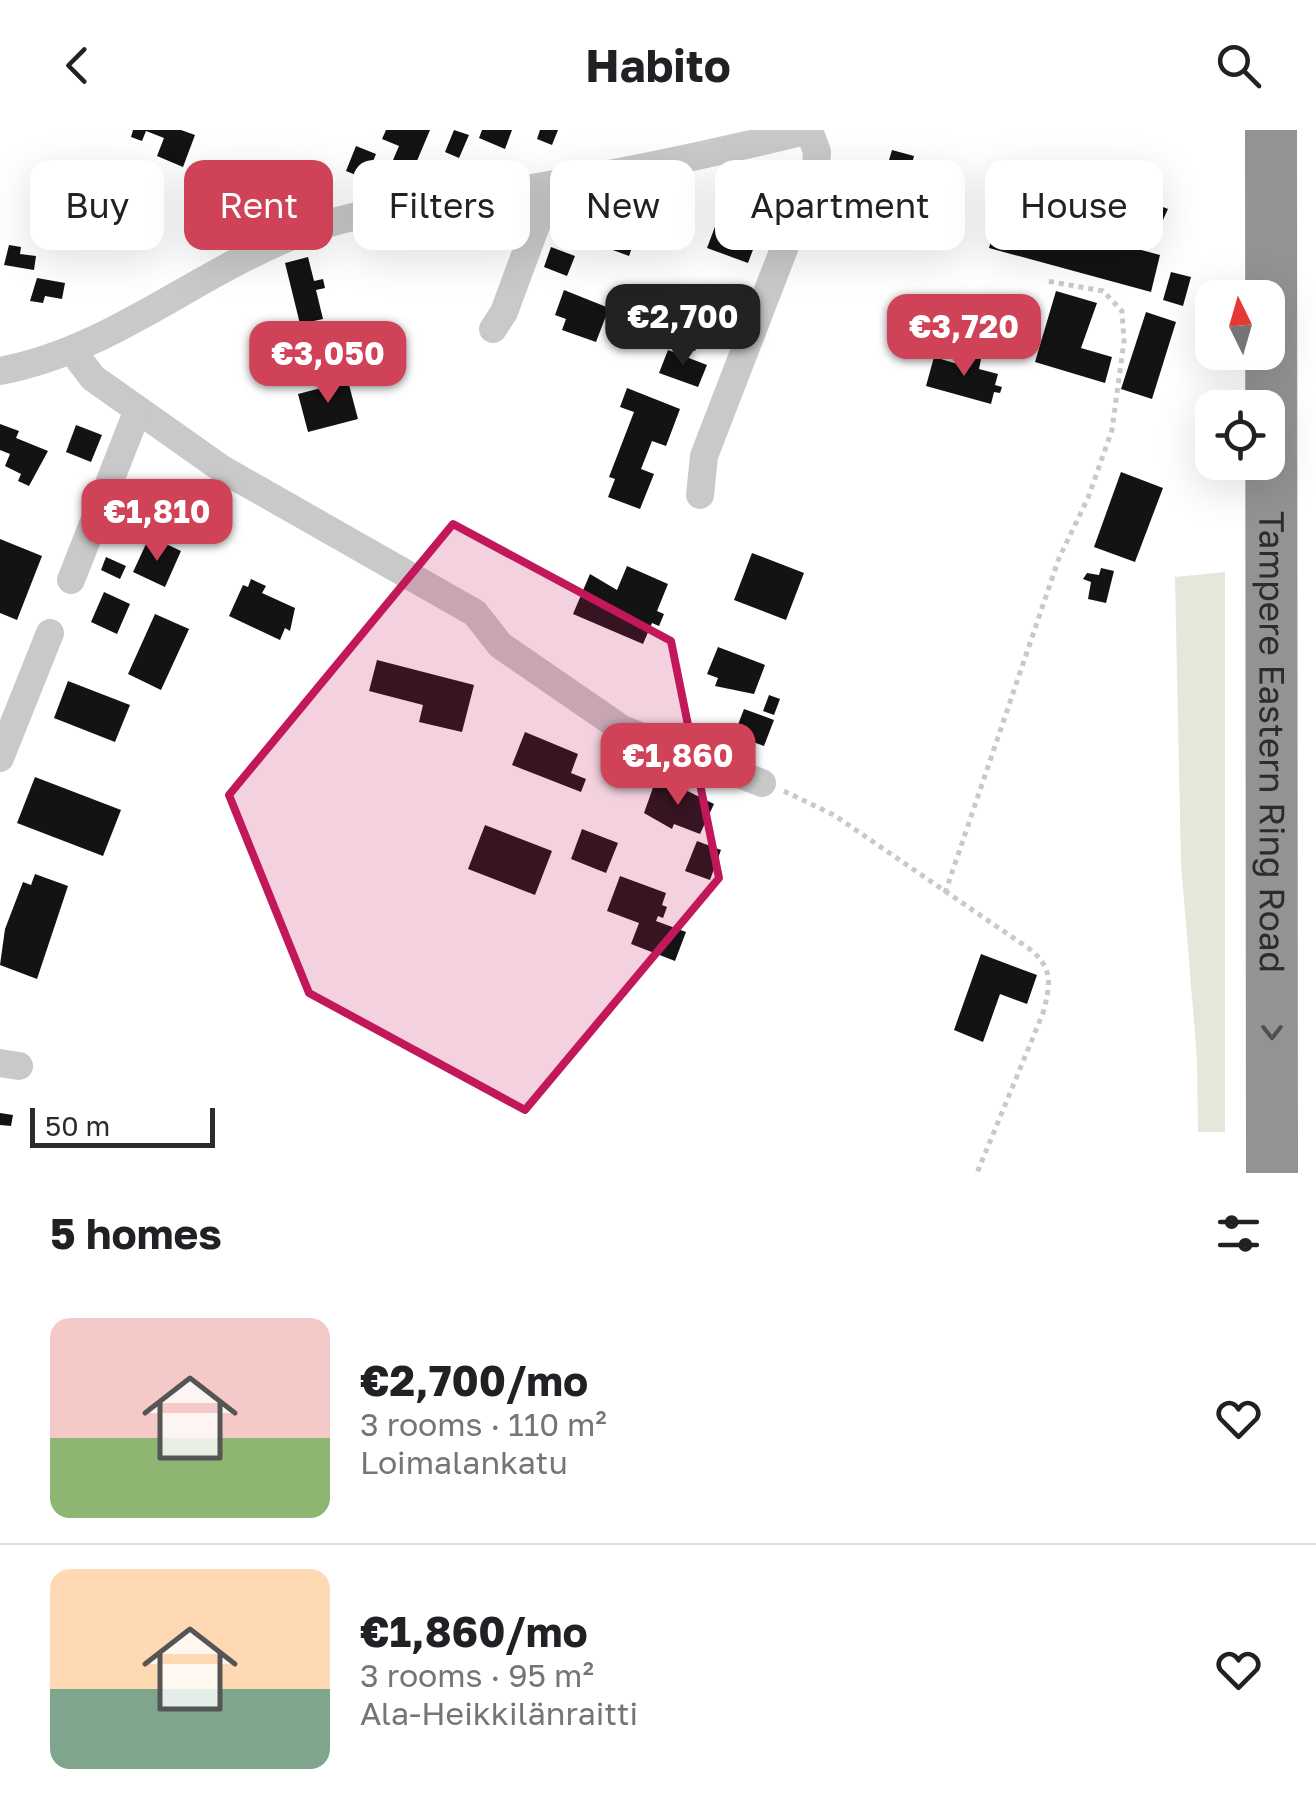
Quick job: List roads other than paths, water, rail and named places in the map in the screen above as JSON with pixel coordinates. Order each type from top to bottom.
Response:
[{"type":"highway","name":"Tampere Eastern Ring Road","points":[[1271,130],[1272,1173]]},
{"type":"street","points":[[668,160],[809,130],[817,152],[816,166],[704,456],[700,494]]},
{"type":"street","points":[[0,371],[73,352],[296,234],[355,216],[550,185]]},
{"type":"street","points":[[493,329],[504,312],[550,188]]},
{"type":"street","points":[[73,352],[93,378],[137,412],[242,481],[475,613],[500,645],[622,730],[762,783]]},
{"type":"street","points":[[71,580],[137,412]]},
{"type":"street","points":[[0,758],[50,633]]}]
